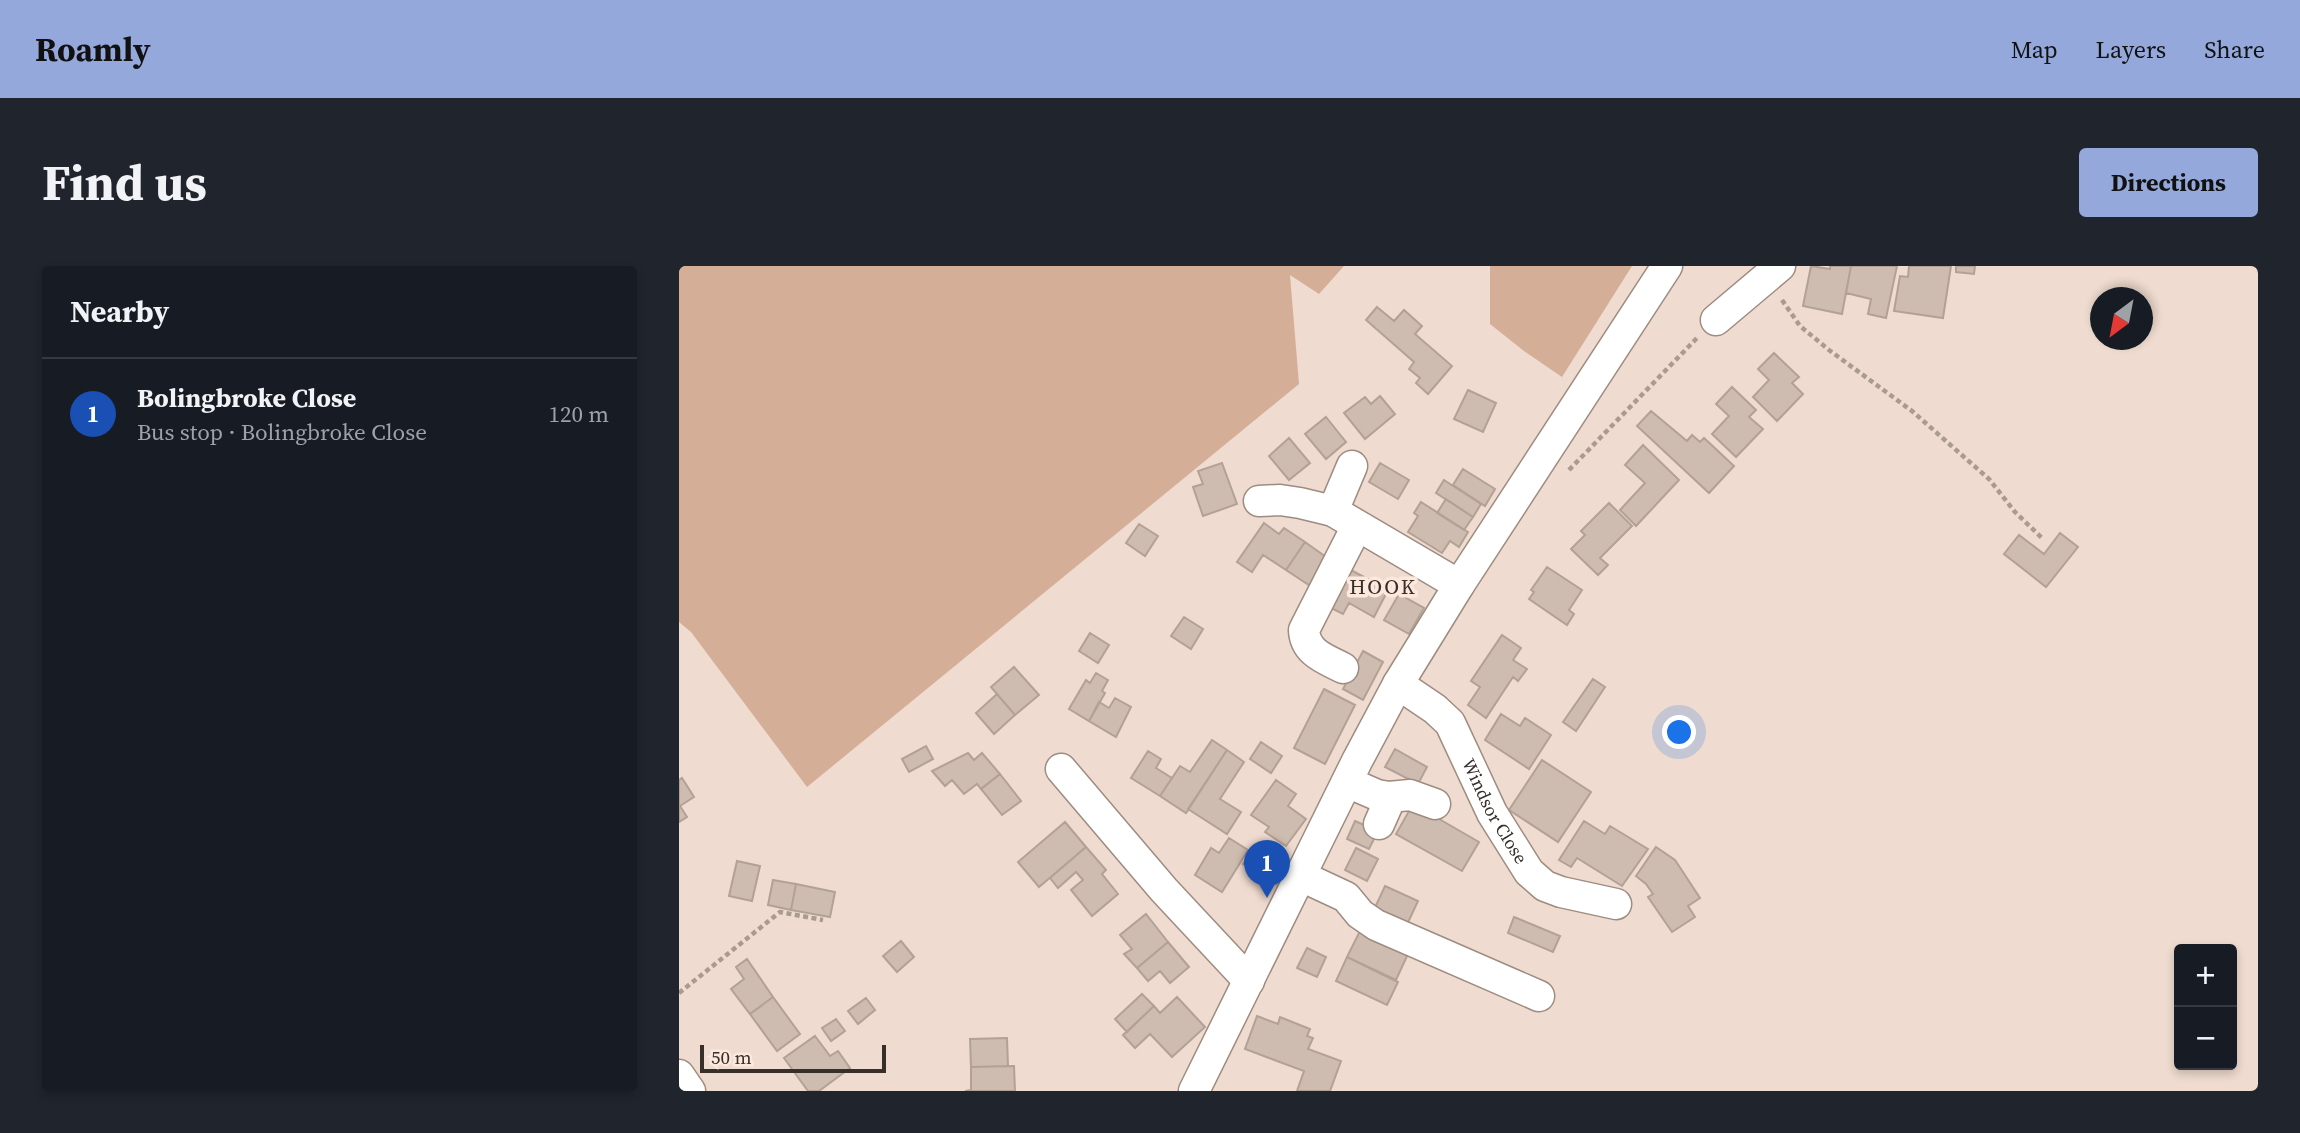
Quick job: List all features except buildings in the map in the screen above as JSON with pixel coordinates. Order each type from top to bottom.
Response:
[{"type":"street","points":[[1194,1091],[1398,684],[1459,586],[1553,467],[1667,266]]},
{"type":"street","points":[[1716,320],[1775,270]]},
{"type":"street","points":[[1343,668],[1311,650],[1304,631],[1345,519],[1352,466]]},
{"type":"street","points":[[1259,501],[1300,503],[1345,519],[1459,586]]},
{"type":"street","name":"Windsor Close","points":[[1398,684],[1435,709],[1450,723],[1492,813],[1529,872],[1545,886],[1561,892],[1616,904]]},
{"type":"street","points":[[1061,769],[1164,890],[1249,981]]},
{"type":"street","points":[[1347,782],[1377,795],[1410,795],[1435,804]]},
{"type":"street","points":[[1379,824],[1391,797]]},
{"type":"street","points":[[1301,876],[1346,897],[1360,914],[1376,925],[1539,996]]},
{"type":"street","points":[[679,1075],[690,1091]]},
{"type":"path","points":[[1775,270],[1782,301],[1800,326],[1912,411],[1957,449],[1989,479],[2028,526],[2043,539]]},
{"type":"path","points":[[1553,467],[1716,320]]},
{"type":"path","points":[[679,993],[781,912],[823,920]]},
{"type":"shaded area","points":[[679,266],[1344,266],[1319,294],[1290,275],[1299,384],[807,787],[691,632],[679,622]]},
{"type":"shaded area","points":[[1490,266],[1632,266],[1562,377],[1490,324]]},
{"type":"place","name":"Bolingbroke Close","points":[[1267,898]]},
{"type":"district","name":"HOOK","points":[[1383,587]]}]
